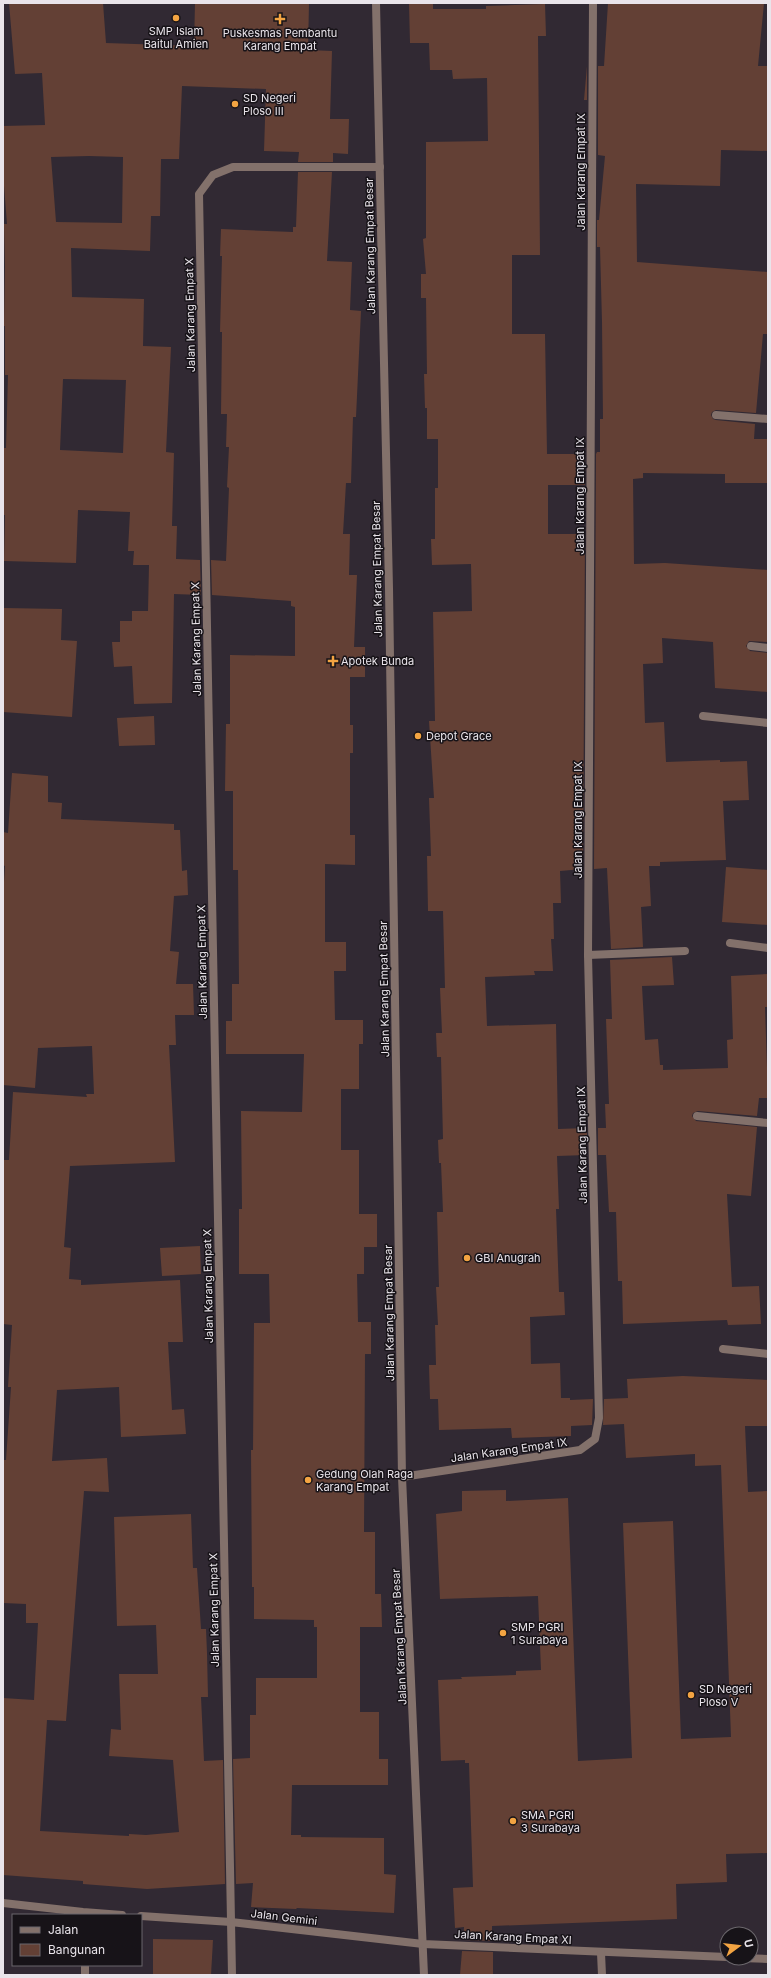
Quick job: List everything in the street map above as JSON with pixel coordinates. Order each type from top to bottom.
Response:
[{"type":"street","name":"Jalan Karang Empat Besar","points":[[376,3],[389,588],[402,1477],[424,1975]]},
{"type":"street","name":"Jalan Karang Empat IX","points":[[402,1477],[580,1450],[595,1439],[600,1418],[588,955],[593,3]]},
{"type":"street","name":"Jalan Karang Empat X","points":[[232,1975],[199,194],[213,175],[233,167],[380,167]]},
{"type":"street","points":[[716,415],[768,419]]},
{"type":"street","points":[[751,646],[768,648]]},
{"type":"street","points":[[703,716],[768,723]]},
{"type":"street","points":[[730,943],[768,948]]},
{"type":"street","points":[[588,955],[685,951]]},
{"type":"street","points":[[697,1116],[768,1123]]},
{"type":"street","points":[[723,1349],[768,1354]]},
{"type":"street","points":[[3,1903],[83,1914]]},
{"type":"street","name":"Jalan Gemini","points":[[142,1916],[231,1922],[423,1944]]},
{"type":"street","name":"Jalan Karang Empat XI","points":[[423,1944],[719,1958]]},
{"type":"street","points":[[601,1952],[602,1975]]},
{"type":"building","points":[[9,3],[103,3],[106,43],[194,46],[195,3],[309,3],[308,50],[332,51],[330,119],[349,119],[348,154],[333,153],[333,162],[298,162],[299,152],[264,151],[266,89],[182,86],[179,159],[161,159],[160,216],[151,216],[150,251],[71,248],[72,297],[144,299],[143,346],[171,347],[166,452],[174,453],[172,526],[177,526],[176,559],[200,560],[201,595],[174,594],[172,703],[134,704],[132,666],[114,667],[112,642],[120,642],[120,621],[132,621],[132,611],[148,611],[149,565],[133,565],[134,551],[128,551],[130,512],[78,510],[76,563],[4,561],[5,515],[3,515],[3,448],[6,448],[8,375],[5,375],[4,326],[4,224],[7,224],[3,173],[3,126],[45,125],[42,73],[15,74]],"holes":[[[51,157],[123,157],[122,223],[56,222]],[[63,379],[126,380],[123,453],[60,450]]]},
{"type":"building","points":[[409,3],[433,3],[433,9],[486,9],[486,6],[545,4],[546,36],[538,36],[540,255],[512,255],[512,334],[545,334],[547,454],[585,454],[585,485],[548,485],[548,534],[585,534],[583,869],[560,871],[561,903],[553,903],[554,939],[551,939],[553,971],[534,971],[535,975],[485,977],[487,1026],[556,1024],[558,1129],[587,1128],[587,1155],[557,1156],[559,1209],[556,1209],[559,1292],[564,1292],[565,1315],[530,1317],[531,1364],[560,1363],[561,1398],[570,1398],[570,1400],[593,1399],[592,1425],[571,1426],[571,1436],[512,1438],[511,1428],[439,1430],[438,1399],[430,1399],[429,1365],[436,1365],[435,1325],[438,1325],[436,1287],[439,1287],[437,1212],[443,1212],[441,1163],[439,1163],[438,1140],[443,1139],[441,1057],[437,1057],[436,1033],[442,1033],[440,988],[445,988],[443,911],[428,911],[427,856],[431,856],[429,798],[434,798],[429,721],[435,721],[433,612],[472,611],[471,564],[432,565],[431,539],[435,539],[435,488],[438,488],[438,439],[427,439],[427,408],[425,408],[424,374],[427,374],[426,298],[421,298],[421,274],[426,274],[423,239],[426,238],[426,142],[488,141],[487,78],[453,79],[452,70],[430,70],[429,43],[410,43]]},
{"type":"building","points":[[608,3],[764,3],[758,66],[768,66],[768,151],[721,150],[720,186],[636,184],[637,262],[768,272],[768,334],[763,334],[756,413],[716,410],[712,412],[711,415],[713,419],[716,420],[755,424],[754,439],[768,439],[768,483],[725,483],[725,474],[643,473],[643,478],[633,479],[634,564],[665,563],[768,570],[768,642],[749,641],[746,646],[750,651],[768,653],[768,692],[715,688],[713,642],[662,638],[663,663],[643,664],[645,723],[664,722],[666,762],[720,760],[720,762],[747,761],[749,800],[723,801],[726,860],[660,862],[660,866],[649,866],[651,906],[641,907],[643,947],[611,949],[607,868],[594,869],[596,454],[597,452],[600,452],[600,419],[603,419],[600,247],[597,247],[597,220],[599,220],[605,156],[598,155],[598,66],[604,66]]},
{"type":"building","points":[[587,66],[587,100],[584,100]]},
{"type":"building","points":[[298,172],[332,172],[327,261],[352,262],[350,310],[361,311],[356,417],[353,417],[351,483],[346,483],[343,534],[350,534],[349,575],[357,575],[354,647],[365,647],[365,677],[350,677],[350,725],[353,725],[353,753],[350,753],[350,835],[355,835],[355,865],[325,864],[325,942],[346,942],[346,971],[334,971],[335,1020],[363,1020],[363,1044],[359,1044],[359,1089],[341,1089],[341,1150],[359,1150],[359,1214],[377,1214],[377,1247],[364,1247],[364,1274],[357,1274],[358,1322],[371,1322],[371,1354],[365,1354],[364,1532],[375,1532],[375,1594],[381,1594],[382,1627],[360,1627],[360,1712],[379,1712],[379,1759],[388,1759],[388,1785],[292,1785],[291,1835],[301,1835],[301,1837],[384,1838],[384,1874],[396,1875],[394,1913],[251,1907],[253,1883],[236,1884],[233,1759],[250,1758],[250,1715],[256,1715],[256,1678],[317,1678],[317,1627],[314,1627],[314,1620],[254,1619],[254,1587],[252,1587],[251,1450],[253,1450],[254,1323],[270,1323],[269,1274],[239,1274],[239,1209],[242,1209],[241,1111],[302,1112],[304,1054],[226,1054],[226,1021],[232,1021],[232,984],[239,984],[238,870],[233,870],[233,791],[225,791],[226,724],[230,724],[230,655],[295,656],[295,607],[291,606],[291,601],[212,595],[211,560],[226,561],[229,488],[227,487],[229,447],[226,447],[227,414],[221,414],[222,332],[220,332],[222,256],[220,256],[221,229],[293,232],[293,227],[296,227]]},
{"type":"building","points":[[3,608],[62,609],[61,640],[77,641],[72,717],[3,712]]},
{"type":"building","points":[[154,716],[155,745],[119,746],[117,718]]},
{"type":"building","points":[[12,773],[48,776],[48,802],[62,803],[61,819],[174,824],[174,830],[180,830],[182,871],[187,870],[188,895],[174,896],[170,951],[179,952],[176,984],[193,984],[194,1015],[175,1015],[176,1045],[169,1045],[175,1162],[70,1166],[64,1247],[71,1248],[69,1279],[81,1280],[81,1285],[180,1280],[183,1342],[168,1342],[172,1410],[184,1409],[186,1434],[121,1437],[119,1387],[57,1390],[52,1461],[107,1458],[109,1492],[84,1491],[66,1721],[47,1720],[40,1831],[129,1836],[129,1834],[146,1835],[179,1832],[173,1760],[109,1756],[111,1729],[121,1730],[119,1674],[158,1674],[156,1625],[117,1626],[114,1517],[191,1514],[193,1568],[197,1568],[201,1629],[206,1629],[208,1697],[201,1697],[204,1761],[223,1760],[225,1884],[147,1889],[83,1884],[83,1881],[3,1875],[3,1698],[34,1700],[38,1623],[26,1623],[26,1604],[3,1603],[3,1460],[6,1460],[11,1387],[8,1387],[12,1325],[3,1324],[3,1160],[9,1160],[13,1092],[87,1097],[86,1094],[94,1094],[92,1046],[38,1048],[35,1088],[3,1085],[3,898],[5,866],[3,865],[3,832],[8,833]]},
{"type":"building","points":[[726,867],[768,870],[768,925],[722,922]]},
{"type":"building","points":[[672,957],[674,985],[642,986],[645,1040],[658,1039],[660,1065],[663,1065],[663,1070],[728,1068],[727,1040],[733,1039],[731,976],[768,974],[768,1007],[765,1007],[768,1098],[759,1098],[757,1116],[698,1111],[693,1113],[692,1116],[696,1121],[757,1127],[751,1196],[727,1194],[732,1287],[759,1286],[761,1324],[728,1325],[727,1320],[623,1324],[622,1281],[618,1281],[616,1212],[609,1212],[606,1155],[598,1155],[598,1128],[606,1128],[605,1104],[609,1104],[606,1019],[612,1019],[610,960]]},
{"type":"building","points":[[200,1246],[201,1274],[162,1276],[160,1248]]},
{"type":"building","points":[[683,1376],[768,1380],[768,1426],[745,1426],[748,1492],[768,1491],[768,1853],[726,1854],[727,1882],[676,1884],[677,1919],[492,1926],[492,1941],[463,1940],[464,1927],[455,1928],[453,1888],[473,1887],[469,1763],[465,1763],[465,1760],[441,1761],[438,1680],[462,1679],[461,1677],[516,1675],[516,1671],[541,1670],[538,1596],[440,1599],[436,1514],[462,1511],[462,1491],[506,1490],[506,1501],[568,1498],[578,1761],[632,1758],[623,1523],[673,1521],[681,1739],[731,1737],[721,1465],[695,1466],[695,1454],[626,1458],[624,1424],[603,1425],[604,1399],[628,1398],[627,1379]]},
{"type":"building","points":[[153,1939],[213,1940],[211,1975],[153,1975]]},
{"type":"building","points":[[462,1951],[493,1952],[493,1975],[460,1975]]},
{"type":"place","name":"SMP Islam Baitul Amien","points":[[176,18]]},
{"type":"place","name":"Puskesmas Pembantu Karang Empat","points":[[280,19]]},
{"type":"place","name":"SD Negeri Ploso III","points":[[235,104]]},
{"type":"place","name":"Apotek Bunda","points":[[333,661]]},
{"type":"place","name":"Depot Grace","points":[[418,736]]},
{"type":"place","name":"GBI Anugrah","points":[[467,1258]]},
{"type":"place","name":"Gedung Olah Raga Karang Empat","points":[[308,1480]]},
{"type":"place","name":"SMP PGRI 1 Surabaya","points":[[503,1633]]},
{"type":"place","name":"SD Negeri Ploso V","points":[[691,1695]]},
{"type":"place","name":"SMA PGRI 3 Surabaya","points":[[513,1821]]}]
